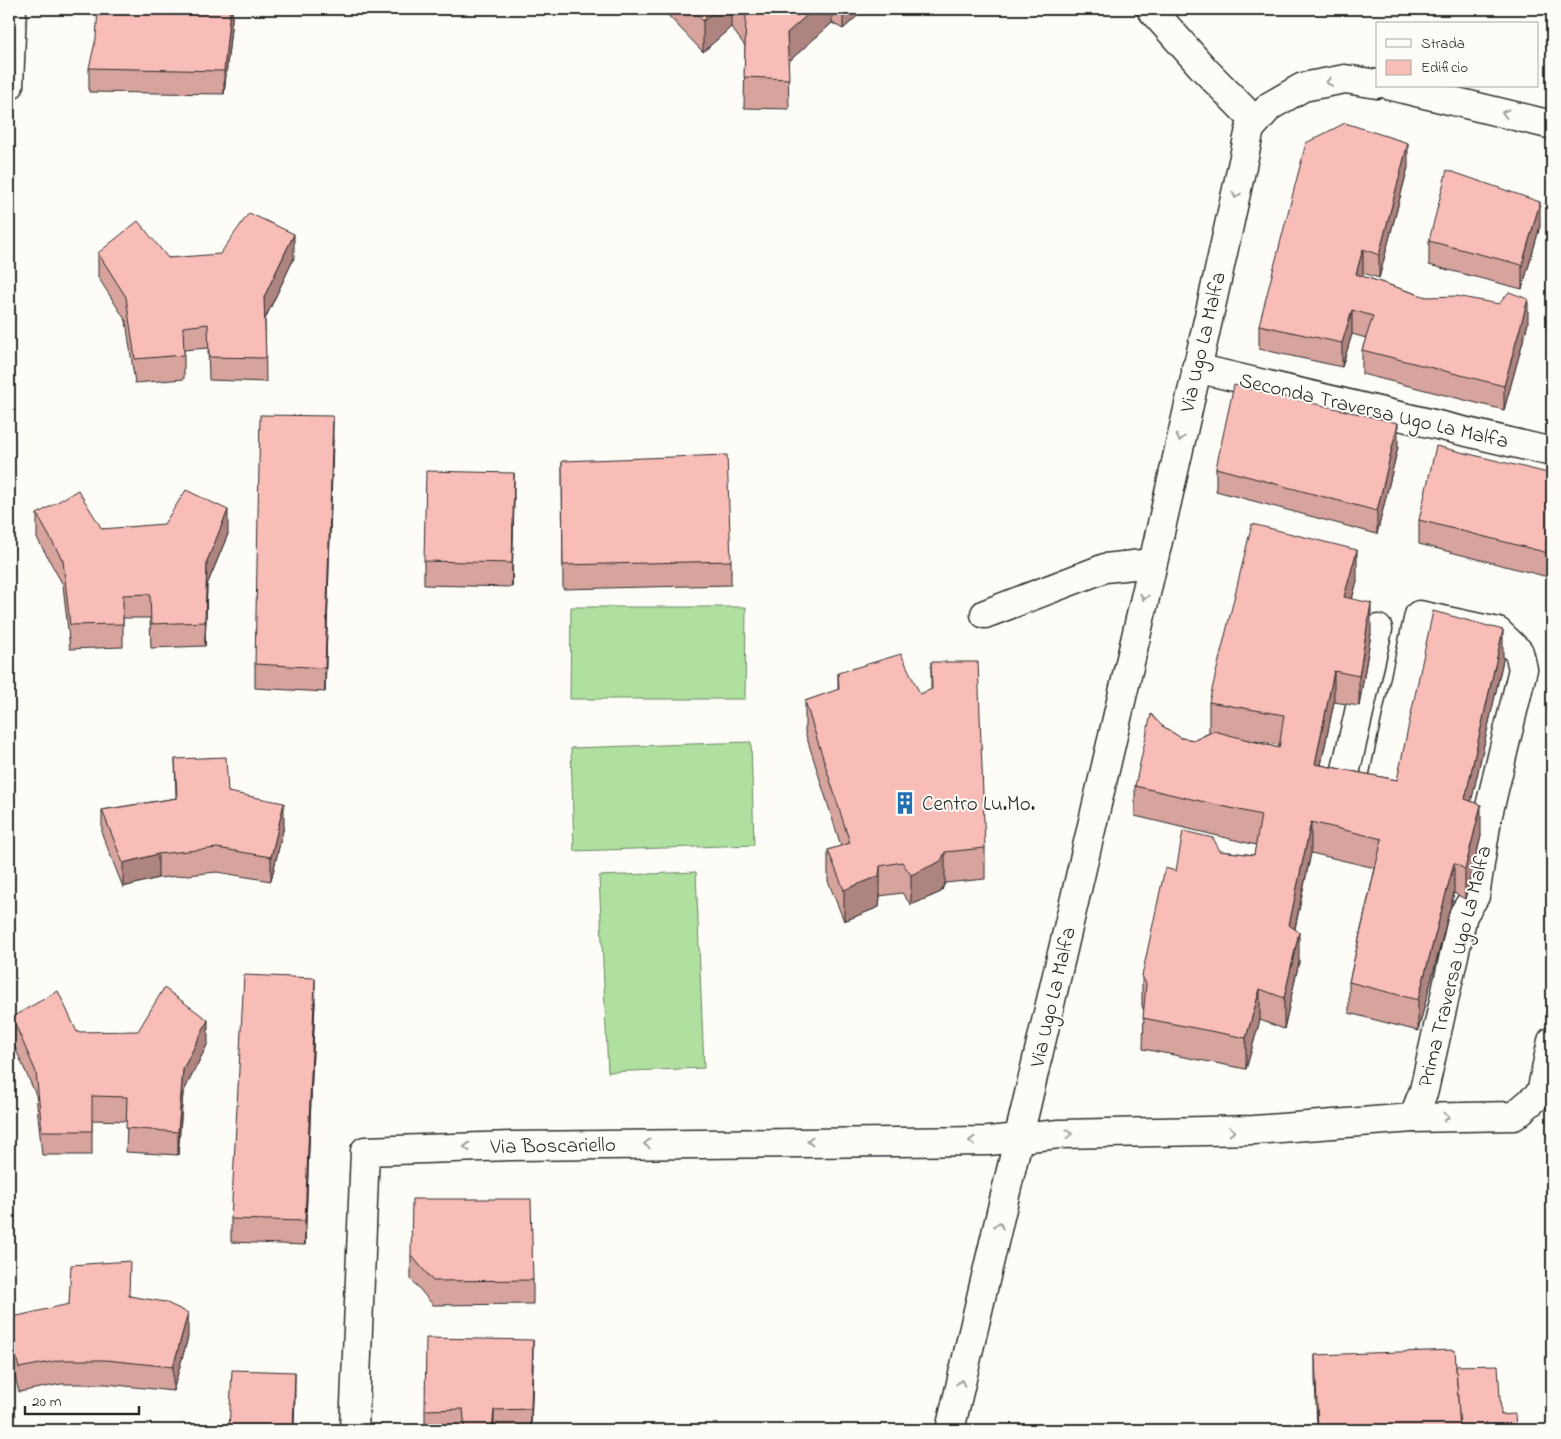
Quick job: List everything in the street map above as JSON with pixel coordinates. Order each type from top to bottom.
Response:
[{"type":"street","points":[[9,86],[12,9]]},
{"type":"street","points":[[1151,9],[1204,69],[1256,122]]},
{"type":"street","name":"Via Ugo La Malfa","points":[[950,1430],[1021,1138],[1044,1026],[1083,869],[1250,129],[1270,106],[1304,87],[1345,79],[1376,84]]},
{"type":"street","points":[[1399,88],[1552,125]]},
{"type":"street","name":"Seconda Traversa Ugo La Malfa","points":[[1196,368],[1552,452]]},
{"type":"street","points":[[985,614],[1105,568],[1152,563]]},
{"type":"street","name":"Prima Traversa Ugo La Malfa","points":[[1378,629],[1342,787],[1380,796],[1419,616],[1498,632],[1519,652],[1523,668],[1487,818],[1475,896],[1463,914],[1424,1090],[1413,1118]]},
{"type":"street","name":"Prima Traversa Ugo La Malfa","points":[[1021,1138],[1060,1134],[1274,1129],[1413,1118],[1514,1116],[1541,1093],[1552,1041]]},
{"type":"street","name":"Via Boscariello","points":[[354,1430],[365,1151],[512,1146],[988,1141],[1021,1138]]},
{"type":"green space","points":[[571,607],[746,607],[745,699],[570,699]]},
{"type":"green space","points":[[751,742],[754,845],[574,851],[571,748]]},
{"type":"green space","points":[[696,872],[704,1068],[608,1072],[599,876]]},
{"type":"building","points":[[98,9],[230,9],[224,71],[89,68],[96,38]]},
{"type":"building","points":[[691,9],[717,9],[703,21]]},
{"type":"building","points":[[740,9],[814,9],[787,33],[789,79],[744,77],[746,16]]},
{"type":"building","points":[[1345,123],[1408,143],[1379,255],[1363,249],[1356,274],[1426,297],[1456,296],[1499,304],[1509,292],[1528,299],[1504,386],[1362,350],[1373,316],[1352,310],[1342,343],[1259,325],[1306,143]]},
{"type":"building","points":[[1447,170],[1540,202],[1522,265],[1429,241]]},
{"type":"building","points":[[249,213],[294,234],[264,297],[266,358],[209,357],[208,324],[183,327],[184,355],[135,359],[126,297],[98,253],[138,221],[168,258],[220,254]]},
{"type":"building","points":[[1234,385],[1398,423],[1377,511],[1216,468]]},
{"type":"building","points":[[260,415],[333,416],[325,668],[255,664]]},
{"type":"building","points":[[1436,446],[1552,474],[1552,554],[1419,520]]},
{"type":"building","points":[[727,455],[731,561],[563,565],[562,461]]},
{"type":"building","points":[[426,471],[514,473],[512,563],[424,561]]},
{"type":"building","points":[[78,490],[102,529],[164,524],[186,490],[228,510],[207,561],[205,622],[151,624],[150,594],[123,595],[123,624],[70,625],[63,561],[37,514]]},
{"type":"building","points":[[1252,524],[1357,550],[1344,597],[1371,603],[1359,676],[1334,671],[1315,764],[1397,780],[1433,611],[1503,630],[1465,799],[1481,805],[1465,869],[1454,863],[1418,1000],[1349,982],[1382,839],[1311,822],[1289,925],[1299,932],[1284,998],[1260,989],[1246,1038],[1143,1018],[1146,984],[1142,976],[1165,868],[1176,871],[1183,831],[1213,838],[1220,851],[1254,855],[1261,815],[1135,786],[1151,714],[1161,725],[1181,738],[1195,740],[1214,731],[1279,748],[1284,715],[1209,702]]},
{"type":"building","name":"Centro Lu.Mo.","points":[[901,654],[920,694],[932,689],[931,662],[978,662],[985,848],[945,852],[941,861],[911,875],[902,862],[880,866],[879,876],[844,890],[828,850],[850,843],[805,701],[839,689],[838,673]]},
{"type":"building","points":[[226,757],[228,792],[284,803],[271,857],[217,848],[158,854],[123,863],[102,810],[177,798],[175,759]]},
{"type":"building","points":[[244,975],[315,978],[305,1221],[231,1219]]},
{"type":"building","points":[[164,988],[208,1020],[183,1069],[178,1132],[126,1128],[127,1097],[92,1096],[92,1131],[42,1131],[36,1072],[12,1017],[58,991],[77,1032],[138,1031]]},
{"type":"building","points":[[412,1199],[531,1199],[533,1280],[433,1281],[411,1255]]},
{"type":"building","points":[[130,1261],[129,1296],[165,1302],[188,1313],[173,1367],[106,1360],[61,1360],[19,1368],[9,1329],[9,1318],[69,1304],[71,1265]]},
{"type":"building","points":[[426,1338],[533,1340],[531,1409],[494,1410],[492,1430],[465,1430],[463,1409],[425,1410]]},
{"type":"building","points":[[1455,1350],[1460,1430],[1318,1430],[1315,1355]]},
{"type":"building","points":[[1498,1365],[1501,1415],[1515,1414],[1516,1430],[1460,1430],[1456,1366]]},
{"type":"building","points":[[232,1370],[295,1372],[293,1430],[229,1430]]},
{"type":"building","points":[[1140,1426],[1141,1430],[1079,1430],[1079,1427]]},
{"type":"place","name":"Centro Lu.Mo.","points":[[905,803]]}]
